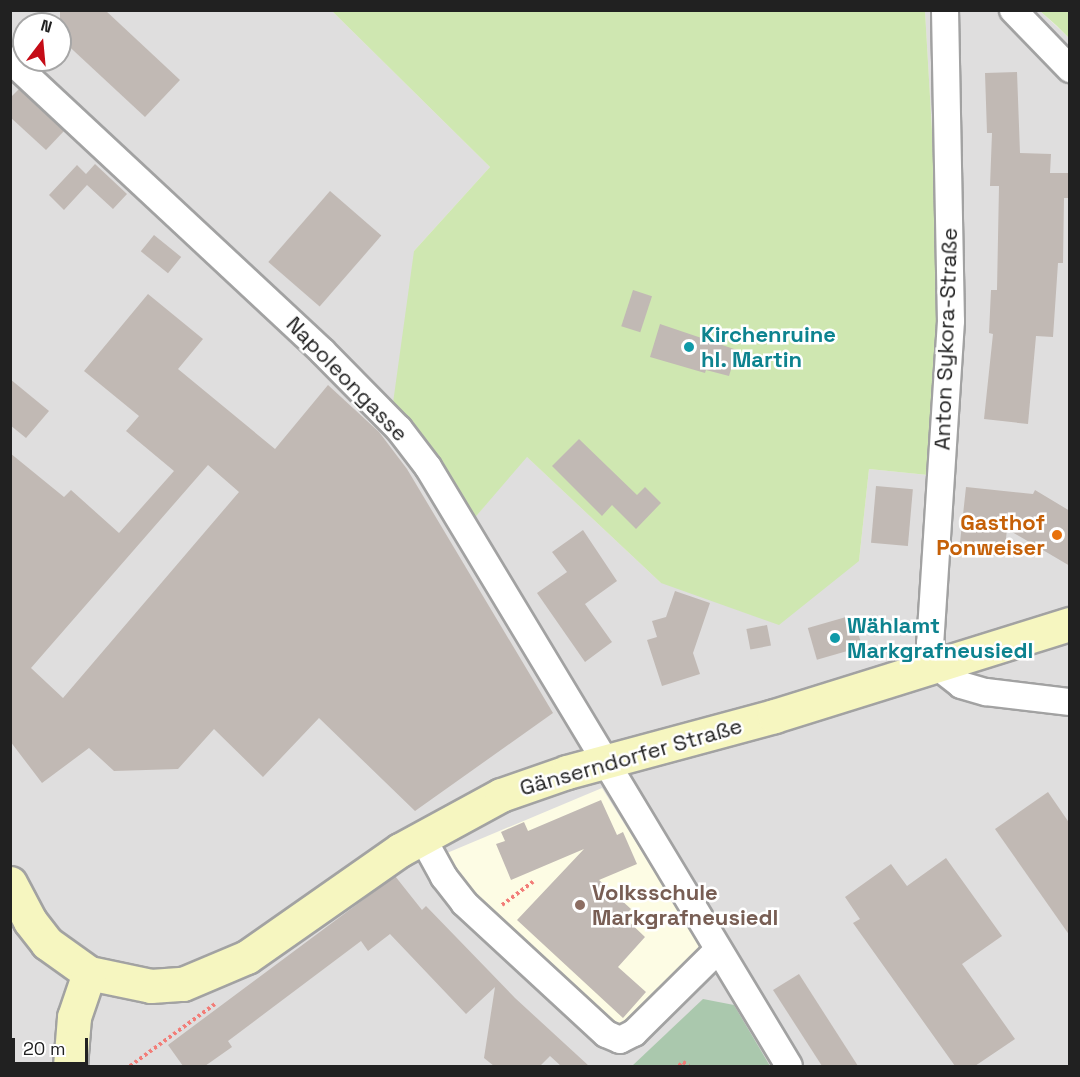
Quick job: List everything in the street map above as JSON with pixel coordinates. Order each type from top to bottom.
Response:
[{"type":"main road","name":"Gänserndorfer Straße","points":[[89,973],[152,986],[183,984],[216,973],[282,935],[422,837],[501,795],[606,761],[690,741],[1070,624]]},
{"type":"main road","points":[[10,883],[30,921],[47,943],[89,973],[74,1017],[70,1066]]},
{"type":"street","name":"Anton Sykora-Straße","points":[[937,666],[930,643],[951,321],[945,10]]},
{"type":"street","points":[[1012,10],[1070,69]]},
{"type":"street","name":"Napoleongasse","points":[[10,60],[322,351],[399,429],[428,467],[606,761],[717,951],[789,1066]]},
{"type":"street","points":[[937,666],[961,684],[986,692],[1070,702]]},
{"type":"street","points":[[422,837],[444,877],[482,919],[606,1034],[620,1040],[634,1033],[717,951]]},
{"type":"path","points":[[482,919],[533,882]]},
{"type":"path","points":[[679,1066],[683,1062],[689,1066]]},
{"type":"shaded area","points":[[10,11],[332,11],[490,167],[414,251],[436,462],[472,521],[526,456],[661,583],[859,561],[869,469],[928,475],[939,251],[925,11],[1040,11],[1069,38],[1069,1066],[11,1066]]},
{"type":"shaded area","name":"Volksschule Markgrafneusiedl","points":[[602,788],[699,943],[698,952],[630,1022],[621,1025],[612,1023],[507,929],[462,882],[447,853]]},
{"type":"shaded area","points":[[703,999],[734,1005],[770,1066],[632,1066]]},
{"type":"green space","points":[[332,11],[925,11],[939,251],[939,321],[928,475],[869,469],[859,561],[779,625],[661,583],[527,457],[472,521],[393,403],[414,251],[490,167]]},
{"type":"green space","points":[[1040,11],[1069,11],[1069,38],[1057,26]]},
{"type":"building","points":[[60,10],[105,10],[180,80],[145,117],[72,49],[72,12],[60,12]]},
{"type":"building","points":[[1017,72],[1020,153],[1051,154],[1050,173],[1069,173],[1068,198],[1064,198],[1063,263],[1058,263],[1053,337],[1036,336],[1028,424],[984,419],[993,334],[989,333],[991,290],[997,290],[999,186],[990,186],[992,133],[987,133],[985,73]]},
{"type":"building","points":[[19,89],[64,131],[46,150],[10,117],[10,98]]},
{"type":"building","points":[[95,164],[127,194],[113,209],[87,185],[64,210],[49,195],[77,165],[86,174]]},
{"type":"building","points":[[330,191],[381,236],[320,307],[268,262]]},
{"type":"building","points":[[154,235],[181,257],[168,273],[141,251]]},
{"type":"building","points":[[633,290],[652,296],[640,332],[621,326]]},
{"type":"building","points":[[148,294],[203,339],[178,369],[275,449],[328,385],[379,432],[407,469],[553,713],[415,811],[319,718],[263,777],[214,729],[178,769],[114,771],[89,748],[42,783],[10,741],[10,453],[64,497],[71,490],[119,533],[174,471],[126,431],[139,416],[84,371]],"holes":[[[208,465],[239,492],[63,698],[31,668]]]},
{"type":"building","name":"Kirchenruine hl. Martin","points":[[660,324],[737,350],[729,376],[706,370],[705,373],[650,357]]},
{"type":"building","points":[[10,379],[49,411],[26,438],[10,425]]},
{"type":"building","points":[[579,439],[637,495],[645,487],[661,503],[636,529],[612,505],[602,516],[552,466]]},
{"type":"building","points":[[876,486],[913,489],[908,546],[871,543]]},
{"type":"building","points":[[966,487],[1033,494],[1035,490],[1070,511],[1070,566],[1007,529],[1004,557],[959,552]]},
{"type":"building","points":[[583,530],[617,581],[585,604],[612,642],[585,662],[537,593],[567,572],[552,552]]},
{"type":"building","points":[[675,591],[710,603],[693,653],[700,674],[662,686],[647,640],[657,637],[652,621],[666,617]]},
{"type":"building","name":"Wählamt Markgrafneusiedl","points":[[853,615],[862,647],[817,660],[808,628]]},
{"type":"building","points":[[767,625],[771,646],[750,650],[746,629]]},
{"type":"building","points":[[1048,792],[1070,824],[1070,936],[995,829]]},
{"type":"building","points":[[601,800],[617,835],[623,832],[637,864],[599,880],[631,909],[624,917],[645,937],[618,967],[646,992],[623,1018],[517,920],[584,849],[511,880],[496,844],[505,841],[501,832],[524,822],[528,831]]},
{"type":"building","points":[[946,858],[1002,936],[962,964],[1015,1039],[975,1066],[955,1066],[853,923],[860,919],[845,897],[891,864],[907,886]]},
{"type":"building","points":[[395,876],[422,910],[426,906],[515,998],[589,1066],[561,1066],[550,1056],[540,1066],[494,1066],[484,1058],[495,987],[466,1014],[390,934],[368,951],[361,941],[228,1041],[232,1047],[205,1066],[183,1066],[168,1045]]},
{"type":"building","points":[[799,974],[858,1066],[822,1066],[773,990]]},
{"type":"place","name":"Kirchenruine hl. Martin","points":[[689,347]]},
{"type":"place","name":"Gasthof Ponweiser","points":[[1057,535]]},
{"type":"place","name":"Wählamt Markgrafneusiedl","points":[[835,638]]},
{"type":"place","name":"Volksschule Markgrafneusiedl","points":[[580,905]]}]
